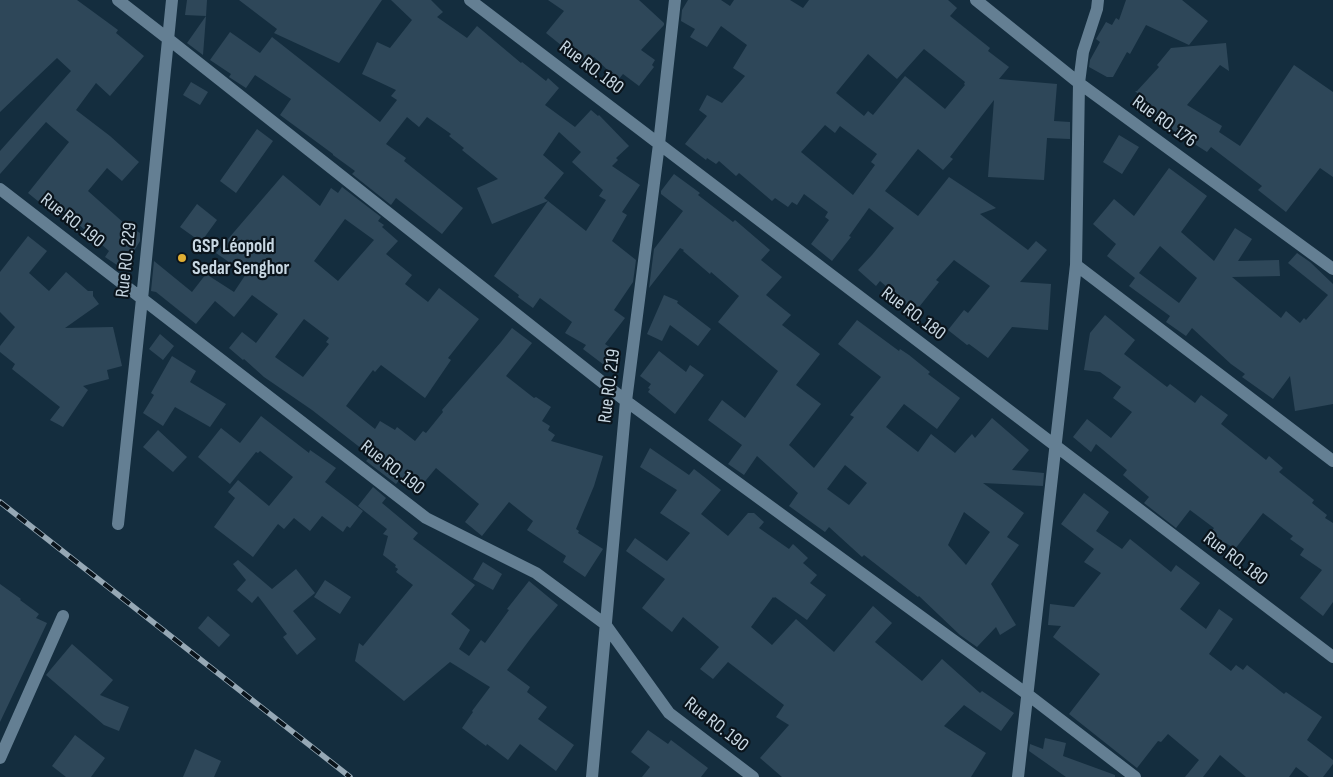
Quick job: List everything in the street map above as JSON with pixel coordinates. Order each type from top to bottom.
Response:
[{"type":"street","points":[[118,0],[626,401],[1027,694],[1135,777]]},
{"type":"street","name":"Rue RO. 229","points":[[118,524],[172,0]]},
{"type":"street","name":"Rue RO. 180","points":[[470,0],[1333,657]]},
{"type":"street","name":"Rue RO. 219","points":[[592,777],[626,401],[659,144],[675,0]]},
{"type":"street","name":"Rue RO. 176","points":[[976,0],[1079,83],[1333,270]]},
{"type":"street","points":[[1018,777],[1076,265],[1079,83],[1083,52],[1097,9],[1098,0]]},
{"type":"street","name":"Rue RO. 190","points":[[0,189],[426,518],[536,572],[605,624],[669,713],[753,777]]},
{"type":"street","points":[[1076,265],[1333,461]]},
{"type":"street","points":[[0,757],[63,616]]},
{"type":"building","points":[[0,0],[77,0],[118,30],[116,33],[144,56],[110,96],[96,83],[76,110],[110,136],[139,162],[122,181],[107,168],[88,191],[125,224],[140,233],[140,241],[123,269],[105,257],[109,251],[54,203],[49,210],[28,193],[69,142],[46,122],[0,174],[0,151],[71,71],[57,58],[0,112]]},
{"type":"building","points":[[187,0],[207,0],[206,16],[185,15]]},
{"type":"building","points":[[239,0],[382,0],[339,63],[274,33],[277,29]]},
{"type":"building","points":[[391,0],[431,0],[443,12],[437,17],[467,38],[477,26],[521,63],[546,81],[548,78],[559,88],[545,105],[575,127],[591,110],[599,115],[629,146],[616,158],[618,160],[612,166],[640,185],[622,212],[627,215],[612,241],[636,260],[633,282],[614,310],[625,318],[605,344],[618,353],[608,368],[583,349],[586,345],[565,333],[572,322],[540,298],[533,308],[494,276],[548,201],[492,224],[477,188],[498,179],[462,150],[464,148],[449,136],[451,134],[427,117],[419,127],[407,117],[386,144],[406,158],[404,161],[463,208],[442,234],[396,198],[391,205],[352,174],[355,171],[280,115],[291,99],[255,75],[246,88],[229,77],[231,74],[210,60],[230,32],[260,53],[272,37],[380,122],[397,100],[391,96],[396,90],[362,74],[377,42],[390,48],[412,20]],"holes":[[[559,132],[581,152],[572,162],[603,190],[599,196],[606,200],[586,231],[544,198],[564,173],[543,155]]]},
{"type":"building","points":[[548,0],[639,0],[664,23],[641,50],[655,60],[652,65],[654,67],[639,86],[623,74],[618,80],[594,57],[587,66],[546,33],[564,11]]},
{"type":"building","points":[[688,0],[721,0],[730,6],[734,0],[790,0],[803,8],[809,0],[948,0],[957,8],[950,16],[990,48],[988,51],[1009,67],[999,79],[1057,84],[1054,121],[1070,122],[1070,139],[1047,138],[1044,180],[988,177],[994,100],[950,157],[953,159],[943,170],[918,149],[885,191],[918,216],[949,177],[996,208],[980,214],[1028,250],[1036,241],[1047,250],[1020,282],[1051,284],[1048,330],[1012,327],[988,358],[948,330],[964,310],[968,313],[990,286],[954,260],[936,280],[939,282],[915,312],[880,281],[876,286],[858,270],[894,228],[869,208],[849,236],[851,237],[832,261],[811,244],[829,220],[825,217],[828,212],[804,194],[797,205],[792,202],[788,207],[775,198],[772,201],[739,173],[736,176],[719,161],[716,164],[707,158],[706,160],[685,144],[707,116],[699,110],[707,95],[722,103],[745,76],[733,68],[747,45],[721,26],[707,47],[690,37],[695,29],[681,21],[682,10]],"holes":[[[924,49],[965,82],[965,85],[945,109],[905,76],[873,115],[868,111],[864,116],[836,93],[868,54],[897,79]],[[825,125],[835,133],[840,126],[877,154],[871,162],[875,165],[853,195],[801,152]]]},
{"type":"building","points":[[1126,0],[1182,0],[1208,21],[1189,45],[1146,25],[1130,54],[1127,52],[1113,77],[1107,77],[1089,67],[1090,60],[1100,42],[1096,39],[1106,22],[1112,25],[1116,18],[1119,20]]},
{"type":"building","points":[[206,16],[203,55],[187,43]]},
{"type":"building","points":[[1226,43],[1229,71],[1220,65],[1187,105],[1222,126],[1219,132],[1240,146],[1294,65],[1333,92],[1333,177],[1320,168],[1286,212],[1258,190],[1262,186],[1211,147],[1207,152],[1168,127],[1150,112],[1154,108],[1135,91],[1159,67],[1157,65],[1171,48]]},
{"type":"building","points":[[191,82],[208,92],[200,105],[183,95]]},
{"type":"building","points":[[257,129],[273,141],[236,193],[220,181]]},
{"type":"building","points":[[1119,135],[1139,147],[1122,174],[1103,162]]},
{"type":"building","points":[[1169,168],[1207,196],[1181,232],[1214,261],[1235,228],[1252,239],[1238,261],[1279,260],[1280,276],[1232,277],[1281,318],[1286,311],[1300,323],[1304,318],[1306,320],[1328,295],[1288,263],[1297,253],[1310,262],[1333,284],[1333,404],[1295,411],[1290,376],[1273,399],[1242,377],[1245,374],[1231,364],[1192,328],[1186,336],[1166,322],[1170,316],[1129,286],[1135,278],[1107,256],[1116,244],[1093,224],[1114,199],[1134,216]],"holes":[[[1160,246],[1197,278],[1179,303],[1139,273]]]},
{"type":"building","points":[[674,174],[700,193],[698,195],[733,222],[735,220],[770,250],[761,260],[782,277],[766,295],[791,315],[782,325],[820,354],[796,385],[821,404],[789,445],[814,468],[854,417],[850,415],[881,377],[838,344],[857,320],[899,351],[900,349],[909,355],[930,372],[928,374],[960,398],[937,429],[904,404],[886,427],[918,452],[931,434],[955,453],[972,434],[975,438],[992,418],[1029,450],[1012,470],[1044,473],[1043,486],[983,483],[1024,513],[1007,537],[1019,545],[991,584],[1016,625],[1000,635],[996,627],[977,647],[960,635],[919,596],[864,555],[862,557],[829,527],[825,532],[789,506],[798,493],[757,456],[744,475],[728,464],[742,445],[708,420],[722,400],[745,418],[778,371],[718,322],[739,296],[711,272],[710,274],[684,250],[680,248],[649,288],[654,249],[683,211],[661,194],[661,191]],"holes":[[[845,465],[867,483],[849,505],[827,489]],[[964,512],[990,532],[966,565],[948,545]]]},
{"type":"building","points":[[283,175],[320,206],[331,188],[338,193],[342,187],[381,217],[378,221],[384,225],[382,227],[398,241],[386,254],[412,275],[405,284],[428,302],[439,288],[479,319],[448,358],[451,360],[425,398],[381,365],[375,372],[373,370],[346,406],[375,429],[380,421],[395,430],[397,427],[415,441],[423,431],[426,433],[443,412],[442,410],[512,328],[532,343],[506,376],[534,398],[536,397],[551,407],[542,421],[550,426],[548,430],[555,435],[551,441],[603,456],[594,486],[576,529],[579,531],[578,533],[603,549],[585,577],[563,562],[566,556],[527,530],[533,521],[509,502],[482,536],[465,522],[479,504],[436,468],[417,491],[401,478],[396,484],[366,461],[371,456],[243,360],[229,348],[242,332],[256,343],[278,314],[252,295],[234,317],[215,301],[196,324],[156,292],[151,291],[154,261],[192,292],[206,274],[234,292],[246,274],[216,253]],"holes":[[[345,219],[374,240],[338,281],[314,261]],[[304,319],[329,338],[326,342],[329,344],[303,377],[275,357]]]},
{"type":"building","points":[[197,204],[217,220],[201,242],[180,227]]},
{"type":"building","points":[[28,236],[47,251],[29,273],[49,291],[66,272],[88,291],[93,291],[93,296],[99,304],[65,328],[113,327],[122,366],[107,370],[109,379],[83,386],[88,390],[63,427],[50,420],[60,407],[12,369],[15,364],[0,352],[0,346],[15,327],[0,312],[0,272]]},
{"type":"building","points":[[664,295],[678,301],[677,303],[711,329],[698,346],[670,325],[662,341],[647,334]]},
{"type":"building","points":[[1105,315],[1135,340],[1124,354],[1167,387],[1170,384],[1195,403],[1201,395],[1228,415],[1221,424],[1266,460],[1269,456],[1283,468],[1279,472],[1314,500],[1312,503],[1327,515],[1325,518],[1333,523],[1333,602],[1323,616],[1300,598],[1322,570],[1300,555],[1304,549],[1290,539],[1293,536],[1263,513],[1235,549],[1226,543],[1222,548],[1208,537],[1214,528],[1190,510],[1176,528],[1144,503],[1149,497],[1123,475],[1127,470],[1096,444],[1091,452],[1073,437],[1087,419],[1111,438],[1132,412],[1113,398],[1121,387],[1100,372],[1084,370],[1090,333]]},
{"type":"building","points":[[160,334],[174,346],[163,360],[149,349]]},
{"type":"building","points":[[659,351],[686,372],[690,365],[704,375],[675,414],[648,392],[651,384],[640,376]]},
{"type":"building","points":[[172,356],[196,371],[190,382],[226,404],[210,427],[175,407],[163,426],[143,413],[154,395],[151,393]]},
{"type":"building","points":[[261,416],[309,453],[310,450],[336,468],[325,482],[363,511],[350,528],[347,526],[343,532],[322,516],[310,531],[294,518],[284,529],[278,524],[253,557],[214,527],[235,498],[228,492],[238,480],[269,506],[293,477],[260,451],[256,452],[230,484],[198,457],[221,428],[240,443]]},
{"type":"building","points":[[158,430],[187,457],[173,472],[143,447]]},
{"type":"building","points":[[650,448],[689,475],[694,469],[721,490],[701,514],[728,536],[748,513],[754,513],[764,522],[759,528],[789,549],[793,544],[808,558],[803,563],[817,575],[810,583],[826,595],[807,620],[773,597],[751,627],[772,645],[796,619],[834,652],[873,606],[892,623],[875,642],[922,681],[942,659],[980,693],[982,691],[1014,713],[1001,731],[964,705],[944,726],[986,753],[971,777],[782,777],[760,758],[789,725],[776,717],[784,705],[728,662],[713,679],[700,669],[719,647],[683,617],[672,632],[642,608],[665,579],[626,551],[635,538],[667,561],[690,533],[660,513],[677,490],[640,467]]},
{"type":"building","points":[[373,487],[386,498],[382,503],[418,533],[413,539],[475,585],[451,614],[470,630],[459,649],[469,656],[481,640],[485,643],[509,610],[507,609],[529,581],[558,605],[507,670],[530,687],[527,692],[547,707],[538,719],[574,745],[556,771],[520,744],[508,760],[462,728],[490,687],[450,662],[404,701],[355,661],[359,643],[363,646],[413,585],[396,572],[398,569],[395,567],[396,565],[383,555],[388,536],[383,534],[387,529],[358,506]]},
{"type":"building","points":[[1084,493],[1109,512],[1096,531],[1122,549],[1130,539],[1171,572],[1176,565],[1200,583],[1180,609],[1206,629],[1219,609],[1233,619],[1209,654],[1231,671],[1236,665],[1243,670],[1247,665],[1284,694],[1286,692],[1322,717],[1307,740],[1333,760],[1333,764],[1323,777],[1309,777],[1296,767],[1289,777],[1246,777],[1220,755],[1203,777],[1185,777],[1199,760],[1168,734],[1161,742],[1158,741],[1137,768],[1069,714],[1100,674],[1053,637],[1061,626],[1048,625],[1050,604],[1074,607],[1101,573],[1084,562],[1094,549],[1061,524]]},
{"type":"building","points":[[238,560],[272,589],[296,569],[315,593],[293,611],[316,639],[297,655],[283,637],[287,634],[258,596],[252,603],[237,590],[246,580],[233,564]]},
{"type":"building","points":[[483,562],[502,574],[493,590],[473,579]]},
{"type":"building","points":[[325,580],[351,597],[340,614],[314,597]]},
{"type":"building","points":[[0,584],[39,614],[36,618],[47,623],[0,722]]},
{"type":"building","points":[[208,616],[230,635],[219,647],[198,628]]},
{"type":"building","points":[[72,644],[113,680],[100,695],[129,707],[119,731],[104,725],[46,675]]},
{"type":"building","points":[[648,730],[668,744],[671,740],[708,768],[701,777],[642,777],[650,767],[631,752]]},
{"type":"building","points":[[75,735],[105,758],[91,777],[66,777],[52,766]]},
{"type":"building","points":[[1045,738],[1066,743],[1063,756],[1115,775],[1115,777],[1066,777],[1029,751],[1030,744],[1043,749]]},
{"type":"building","points":[[195,749],[221,761],[214,777],[183,777]]},
{"type":"railway","points":[[0,502],[350,777]]},
{"type":"place","name":"GSP Léopold Sedar Senghor","points":[[182,258]]}]
